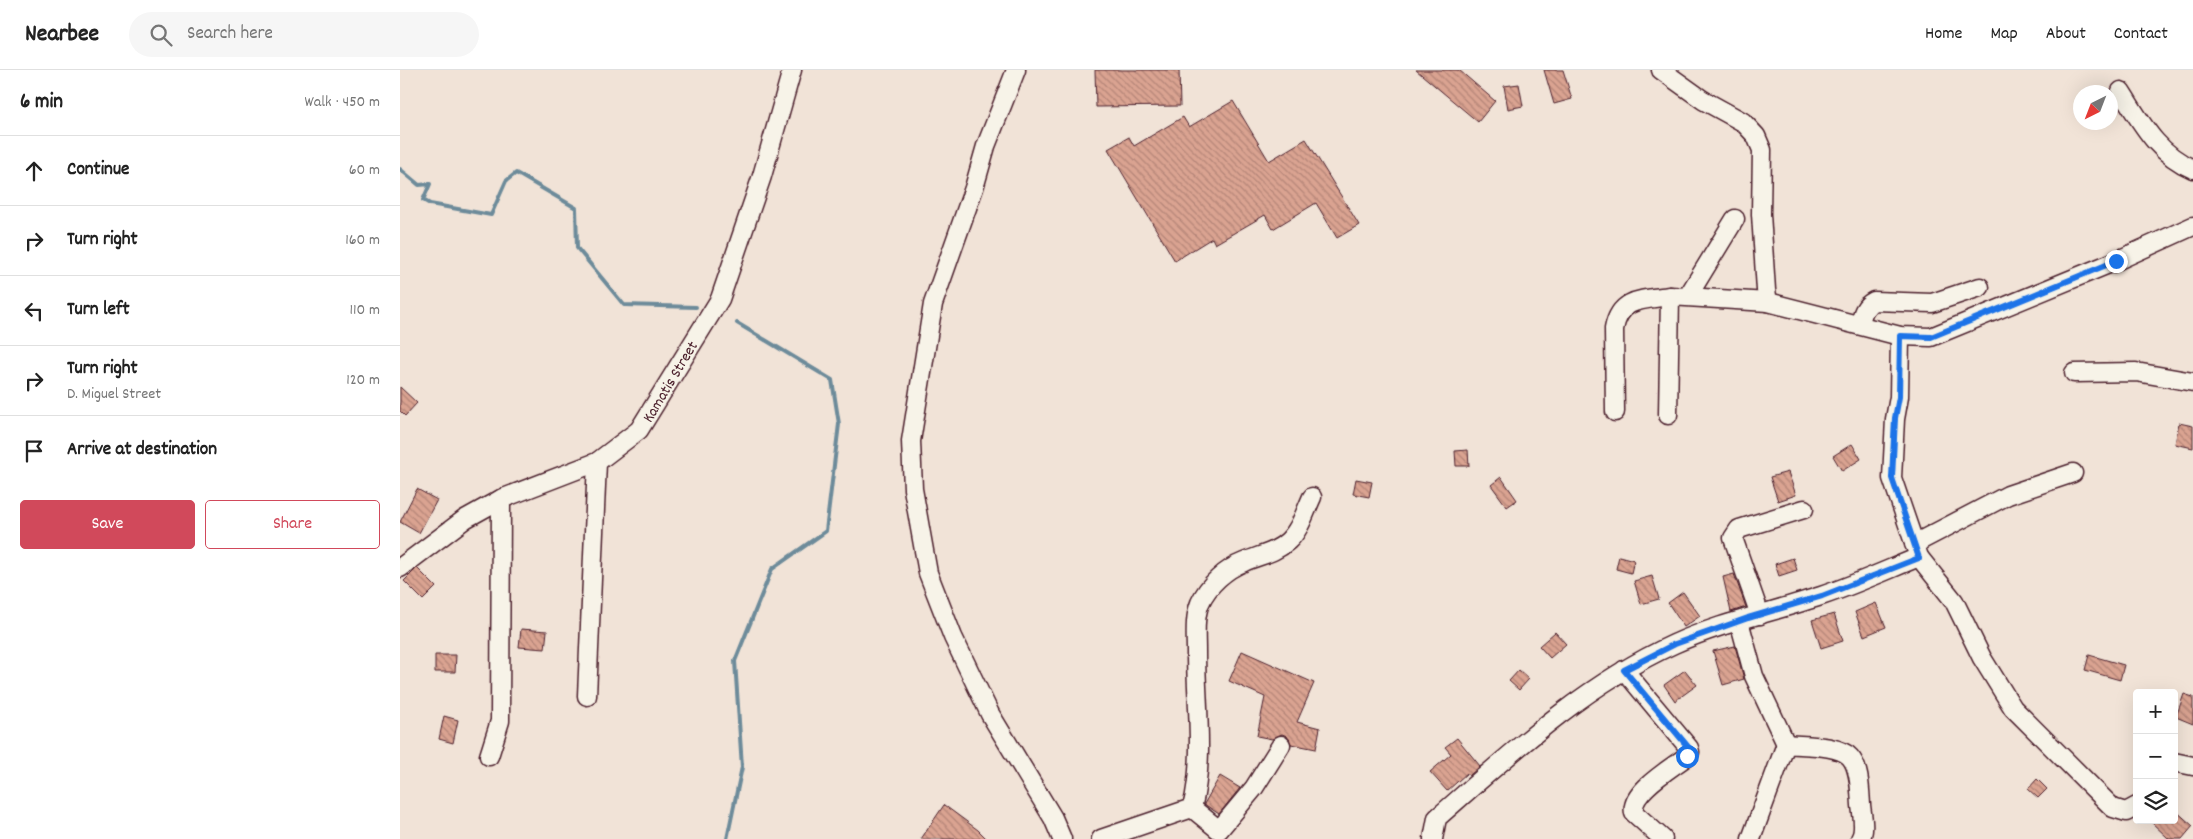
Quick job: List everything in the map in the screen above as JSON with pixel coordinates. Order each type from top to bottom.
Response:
[{"type":"street","name":"Kamatis Street","points":[[400,568],[465,519],[501,499],[596,462],[639,430],[720,299],[762,176],[792,70]]},
{"type":"street","points":[[1016,70],[986,146],[974,188],[933,304],[911,441],[913,480],[928,573],[952,637],[990,714],[1054,818],[1062,839]]},
{"type":"street","points":[[1661,70],[1703,100],[1743,122],[1756,136],[1762,150],[1761,214],[1768,302]]},
{"type":"street","points":[[2120,91],[2151,138],[2165,152],[2180,163],[2193,169]]},
{"type":"street","points":[[1688,296],[1735,218]]},
{"type":"street","points":[[1614,412],[1614,329],[1616,316],[1630,302],[1670,296],[1688,296],[1768,302],[1860,324],[1900,336],[1931,337],[2116,261],[2193,226]]},
{"type":"street","points":[[1860,324],[1862,313],[1868,304],[1874,301],[1932,302],[1980,287]]},
{"type":"street","points":[[1668,415],[1670,296]]},
{"type":"street","points":[[1900,336],[1899,397],[1895,418],[1892,478],[1917,551],[1954,601],[1982,658],[2013,708],[2113,808],[2126,812],[2133,808]]},
{"type":"street","points":[[2074,373],[2136,372],[2193,382]]},
{"type":"street","points":[[587,696],[596,462]]},
{"type":"street","points":[[1433,839],[1437,818],[1562,713],[1624,670],[1675,644],[1760,614],[1822,596],[1917,551],[2008,496],[2073,473]]},
{"type":"street","points":[[1192,808],[1199,773],[1196,615],[1200,602],[1220,576],[1242,562],[1274,551],[1289,540],[1298,528],[1312,497]]},
{"type":"street","points":[[489,756],[500,721],[501,499]]},
{"type":"street","points":[[1760,614],[1733,538],[1734,534],[1739,529],[1804,509]]},
{"type":"street","points":[[1739,621],[1754,676],[1786,744],[1751,839]]},
{"type":"street","points":[[1624,670],[1689,748],[1690,752],[1640,792],[1632,807],[1634,813],[1663,839]]},
{"type":"street","points":[[1786,744],[1835,748],[1850,757],[1858,774],[1863,823],[1860,839]]},
{"type":"street","points":[[1192,808],[1219,830],[1254,788],[1281,745]]},
{"type":"street","points":[[2178,763],[2193,766]]},
{"type":"street","points":[[1101,839],[1192,808]]},
{"type":"building","points":[[1095,70],[1179,70],[1180,106],[1096,107]]},
{"type":"building","points":[[1416,70],[1459,70],[1495,101],[1478,122]]},
{"type":"building","points":[[1544,70],[1563,70],[1572,99],[1554,104]]},
{"type":"building","points":[[1519,84],[1523,106],[1508,109],[1504,86]]},
{"type":"building","points":[[1233,101],[1269,161],[1306,139],[1359,225],[1337,238],[1316,203],[1273,229],[1265,215],[1215,244],[1212,238],[1175,261],[1108,149],[1129,137],[1134,146],[1183,117],[1189,127]]},
{"type":"building","points":[[400,387],[417,403],[405,416],[400,411]]},
{"type":"building","points":[[2179,423],[2193,426],[2193,448],[2175,444]]},
{"type":"building","points":[[1852,444],[1861,459],[1842,471],[1833,456]]},
{"type":"building","points":[[1468,450],[1469,466],[1456,466],[1455,451]]},
{"type":"building","points":[[1788,472],[1796,495],[1778,501],[1770,477]]},
{"type":"building","points":[[1501,477],[1517,500],[1507,507],[1491,485]]},
{"type":"building","points":[[1356,479],[1372,482],[1369,497],[1353,494]]},
{"type":"building","points":[[417,489],[437,500],[419,533],[400,522]]},
{"type":"building","points":[[1619,556],[1634,560],[1631,573],[1616,569]]},
{"type":"building","points":[[1793,558],[1797,570],[1779,576],[1775,564]]},
{"type":"building","points":[[417,568],[436,587],[423,600],[404,581]]},
{"type":"building","points":[[1734,574],[1746,607],[1731,612],[1723,577]]},
{"type":"building","points":[[1652,576],[1659,599],[1641,604],[1634,581]]},
{"type":"building","points":[[1683,592],[1700,616],[1684,627],[1668,603]]},
{"type":"building","points":[[1876,603],[1886,627],[1864,636],[1855,612]]},
{"type":"building","points":[[1834,614],[1843,641],[1821,648],[1812,620]]},
{"type":"building","points":[[521,629],[547,631],[545,649],[519,647]]},
{"type":"building","points":[[1555,632],[1566,644],[1550,658],[1539,646]]},
{"type":"building","points":[[1735,646],[1744,679],[1723,685],[1713,651]]},
{"type":"building","points":[[1242,651],[1314,683],[1297,722],[1320,728],[1316,749],[1291,744],[1287,736],[1282,734],[1272,739],[1257,736],[1265,697],[1229,681]]},
{"type":"building","points":[[435,655],[456,655],[455,672],[435,672]]},
{"type":"building","points":[[2089,655],[2124,665],[2120,680],[2085,670]]},
{"type":"building","points":[[1519,670],[1529,679],[1519,690],[1509,681]]},
{"type":"building","points":[[1685,670],[1697,685],[1675,701],[1664,685]]},
{"type":"building","points":[[2184,694],[2193,697],[2193,724],[2178,718],[2178,711]]},
{"type":"building","points":[[444,716],[458,720],[453,743],[439,739]]},
{"type":"building","points":[[1457,738],[1480,766],[1469,776],[1467,773],[1447,791],[1430,772],[1451,754],[1445,747]]},
{"type":"building","points":[[1220,776],[1240,788],[1219,814],[1204,804]]},
{"type":"building","points":[[2037,779],[2047,789],[2038,798],[2028,789]]},
{"type":"building","points":[[944,805],[978,830],[987,839],[921,839]]},
{"type":"building","points":[[2178,813],[2193,826],[2182,839],[2169,839],[2153,824],[2178,824]]},
{"type":"waterway","points":[[400,169],[419,185],[430,184],[423,200],[430,204],[491,215],[506,181],[516,173],[576,208],[577,248],[624,305],[696,307]]},
{"type":"waterway","points":[[727,839],[742,767],[735,661],[772,569],[826,531],[839,424],[832,380],[737,323]]},
{"type":"route","points":[[1687,756],[1690,752],[1689,748],[1624,670],[1675,644],[1748,618],[1822,596],[1919,558],[1892,478],[1895,418],[1899,397],[1900,336],[1931,337],[2116,261]]}]
